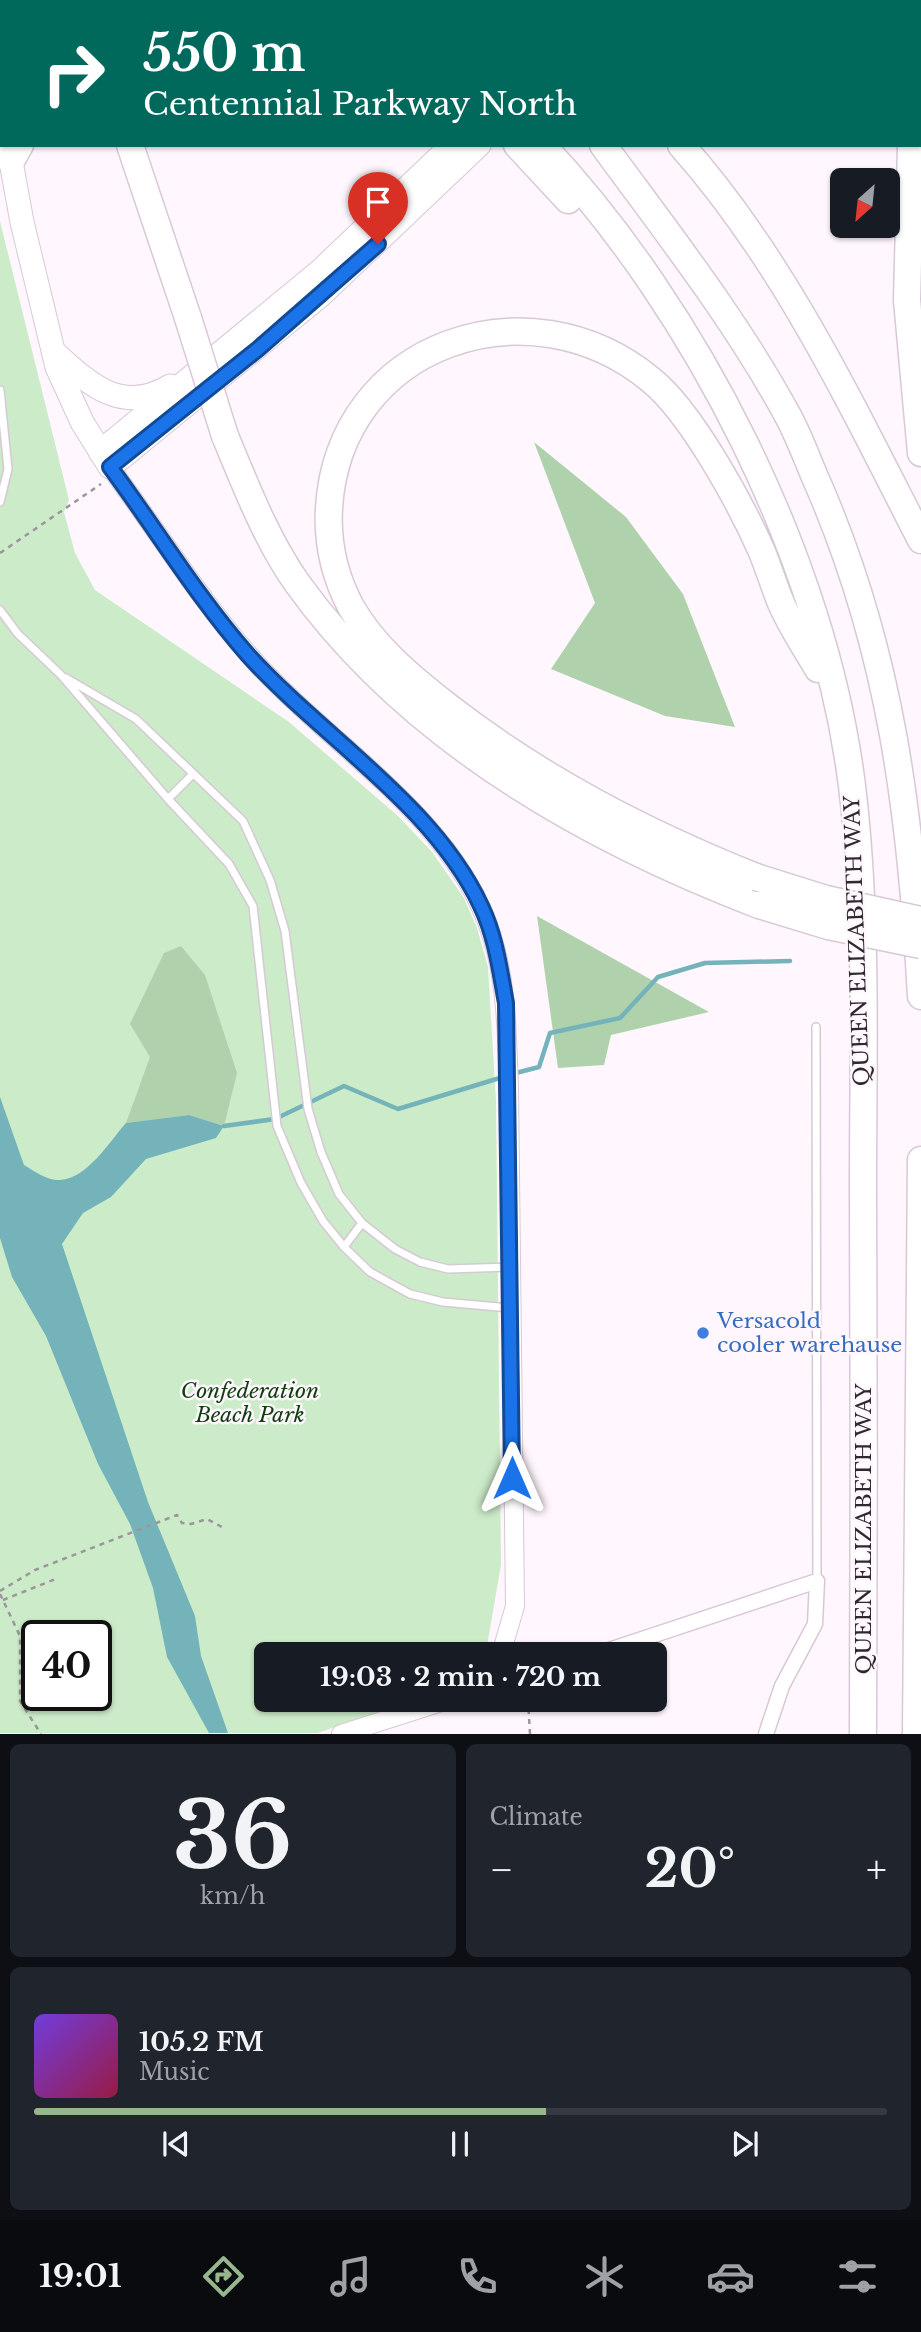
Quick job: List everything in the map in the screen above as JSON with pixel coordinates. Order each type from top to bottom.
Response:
[{"type":"highway","points":[[131,147],[225,436],[249,494],[296,581],[329,625],[413,708],[471,754],[542,802],[594,832],[702,883],[760,905],[840,929],[921,945]]},
{"type":"highway","points":[[519,147],[570,202],[605,216]]},
{"type":"highway","name":"QUEEN ELIZABETH WAY","points":[[544,147],[605,216],[692,347],[752,458],[791,548],[817,629],[835,700],[851,782],[859,883],[863,1022],[863,1734]]},
{"type":"highway","points":[[604,147],[739,331],[790,419],[831,514],[863,605],[889,701],[907,807],[921,996]]},
{"type":"highway","points":[[683,147],[714,182],[794,299],[921,540]]},
{"type":"highway","points":[[911,147],[907,300],[921,453]]},
{"type":"highway","points":[[835,700],[782,605],[762,551],[735,498],[682,415],[655,382],[602,347],[572,336],[513,330],[483,333],[447,344],[408,365],[368,404],[349,433],[335,467],[330,495],[328,522],[331,554],[351,606],[387,653],[426,690],[487,737],[560,784],[631,823],[755,877],[825,899],[921,920]]},
{"type":"highway","points":[[916,1734],[921,1160]]},
{"type":"main road","points":[[104,468],[300,313],[400,210],[450,147]]},
{"type":"main road","points":[[104,468],[189,379],[477,147]]},
{"type":"main road","points":[[13,150],[22,222],[52,351],[104,468]]},
{"type":"main road","points":[[52,351],[103,391],[135,400],[153,396],[189,379]]},
{"type":"street","points":[[104,468],[247,653],[312,719],[391,790],[450,852],[482,906],[496,950],[506,1003],[514,1606],[504,1642]]},
{"type":"street","points":[[633,1642],[817,1581],[815,1624],[782,1686],[766,1734]]},
{"type":"street","points":[[341,1734],[411,1712]]},
{"type":"lane","points":[[0,390],[8,469],[0,502]]},
{"type":"lane","points":[[0,610],[18,634],[61,676],[168,799],[229,864],[253,906],[278,1126],[301,1183],[344,1247],[370,1272],[410,1294],[443,1302],[511,1308]]},
{"type":"lane","points":[[61,676],[136,719],[243,821],[270,880],[285,931],[309,1109],[321,1152],[339,1194],[362,1223],[396,1249],[420,1262],[448,1269],[511,1267]]},
{"type":"lane","points":[[168,799],[193,774]]},
{"type":"lane","points":[[816,1027],[817,1581]]},
{"type":"lane","points":[[344,1247],[362,1223]]},
{"type":"path","points":[[0,553],[104,468]]},
{"type":"path","points":[[41,1734],[20,1701],[20,1636],[0,1593],[35,1570],[177,1515],[182,1523],[191,1524],[207,1519],[222,1527]]},
{"type":"path","points":[[3,1600],[58,1577]]},
{"type":"path","points":[[529,1712],[530,1734]]},
{"type":"green space","name":"Confederation Beach Park","points":[[0,221],[69,500],[64,512],[75,553],[95,590],[289,722],[398,816],[432,852],[464,898],[477,928],[488,967],[496,1101],[501,1565],[488,1642],[254,1642],[254,1712],[378,1712],[318,1733],[0,1733]]},
{"type":"green space","points":[[534,442],[626,517],[683,594],[735,727],[665,716],[551,669],[595,603]]},
{"type":"green space","points":[[537,916],[709,1012],[611,1035],[604,1065],[558,1068]]},
{"type":"green space","points":[[181,946],[205,975],[237,1073],[224,1126],[189,1115],[126,1123],[150,1057],[130,1024],[164,953]]},
{"type":"water","points":[[0,1097],[24,1165],[55,1180],[70,1178],[89,1166],[126,1123],[189,1115],[224,1126],[216,1138],[146,1159],[111,1197],[83,1213],[62,1244],[148,1502],[195,1616],[201,1656],[228,1733],[209,1733],[167,1657],[153,1588],[130,1524],[98,1464],[46,1336],[12,1277],[0,1238]]},
{"type":"waterway","points":[[512,1074],[539,1067],[550,1033],[620,1018],[658,977],[705,963],[790,961]]},
{"type":"waterway","points":[[224,1126],[275,1119],[344,1086],[398,1109],[503,1077]]},
{"type":"place","name":"Versacold cooler warehause","points":[[703,1333]]},
{"type":"route","points":[[378,244],[258,349],[110,467],[175,560],[247,653],[312,719],[391,790],[450,852],[482,906],[496,950],[506,1003],[512,1478]]}]
